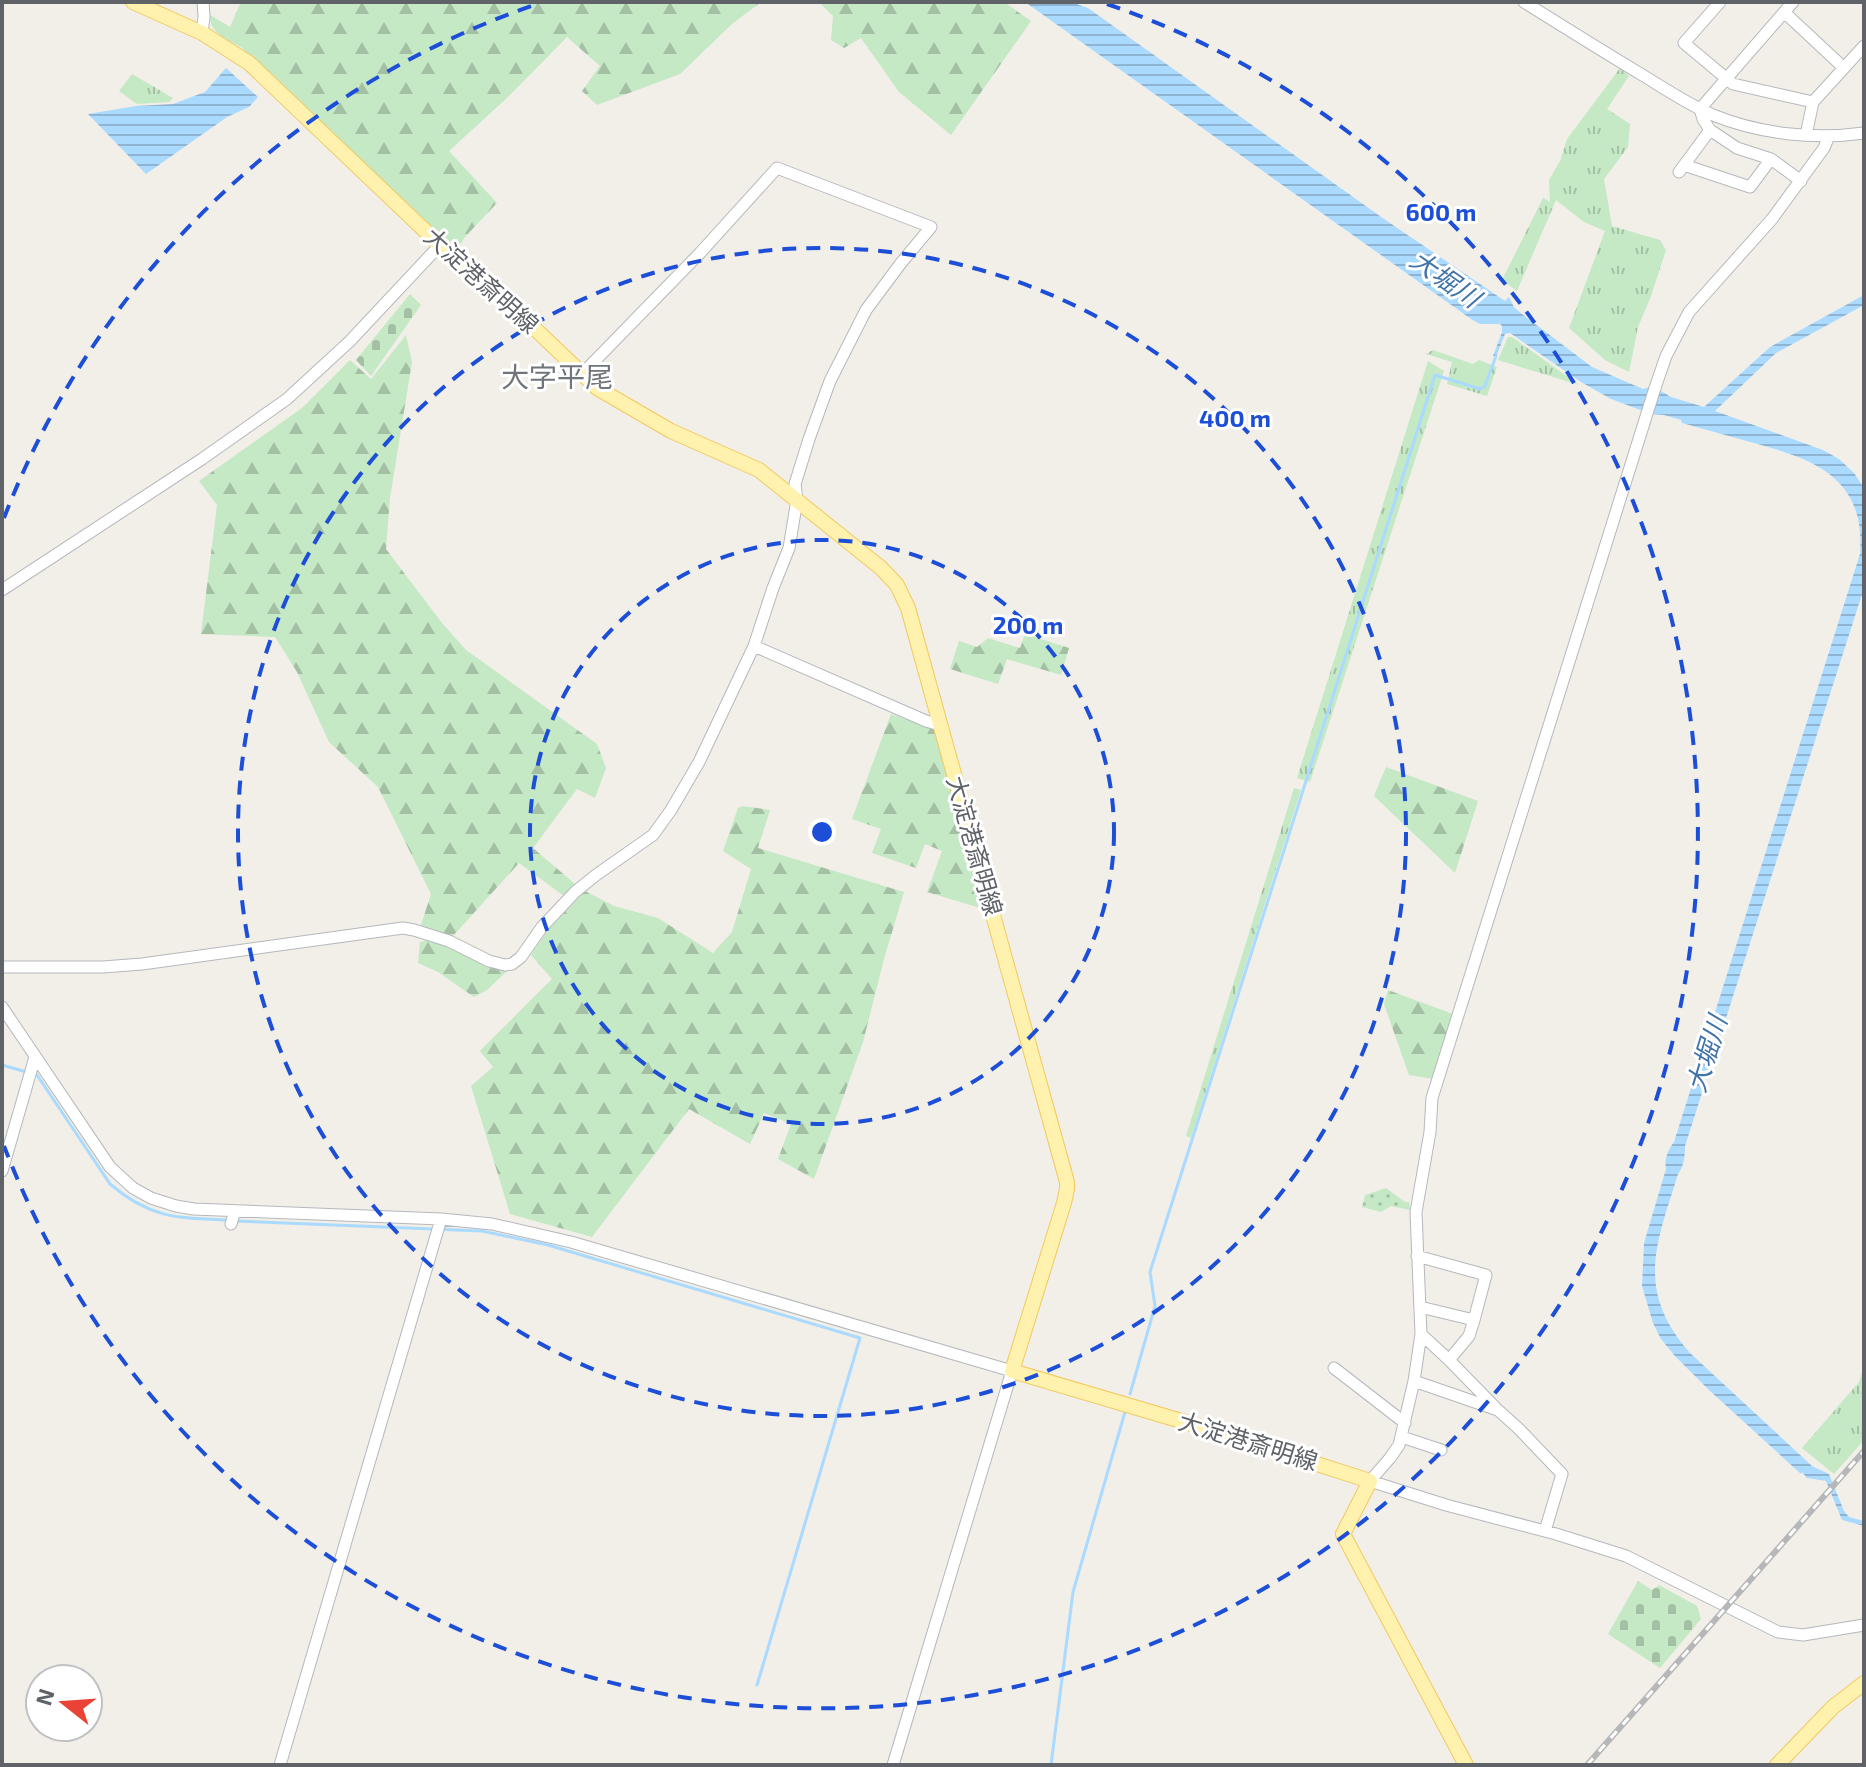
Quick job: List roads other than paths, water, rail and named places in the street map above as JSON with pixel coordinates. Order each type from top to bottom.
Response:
[{"type":"main road","name":"大淀港斎明線","points":[[133,2],[202,33],[249,63],[440,245],[604,392],[671,431],[759,470],[881,568],[897,585],[908,608],[1067,1182],[1064,1203],[1012,1371],[1370,1481]]},
{"type":"main road","points":[[1370,1481],[1343,1534],[1466,1765]]},
{"type":"main road","points":[[1777,1765],[1833,1707],[1864,1683]]},
{"type":"street","points":[[202,33],[203,2]]},
{"type":"street","points":[[1524,2],[1700,109],[1728,121],[1806,135],[1864,133]]},
{"type":"street","points":[[1720,2],[1684,43],[1733,84],[1813,102]]},
{"type":"street","points":[[1700,109],[1793,2]]},
{"type":"street","points":[[1784,12],[1844,68]]},
{"type":"street","points":[[1806,135],[1813,102],[1864,46]]},
{"type":"street","points":[[1700,109],[1710,130],[1737,148],[1771,159],[1801,181]]},
{"type":"street","points":[[1710,130],[1682,168],[1750,187],[1771,159]]},
{"type":"street","points":[[1829,136],[1824,148],[1772,219],[1689,312],[1666,356],[1655,388],[1432,1098],[1430,1132],[1416,1212],[1421,1334],[1414,1381],[1402,1437],[1390,1458],[1370,1481],[1626,1556],[1778,1632],[1803,1635],[1864,1625]]},
{"type":"street","points":[[2,967],[142,964],[403,928],[449,941],[489,961],[505,965],[521,957],[542,927],[575,892],[653,835],[699,762],[754,646],[789,548],[797,500],[795,484],[830,381],[866,310],[931,227],[777,168],[700,253],[582,374]]},
{"type":"street","points":[[2,590],[287,399],[340,350],[440,245]]},
{"type":"street","points":[[754,646],[940,725]]},
{"type":"street","points":[[2,1007],[32,1067],[103,1160],[125,1181],[151,1198],[233,1218],[439,1226],[492,1224],[571,1242],[1012,1371],[893,1765]]},
{"type":"street","points":[[2,1171],[32,1067]]},
{"type":"street","points":[[280,1765],[439,1226]]},
{"type":"street","points":[[1417,1256],[1486,1275],[1469,1336],[1449,1360]]},
{"type":"street","points":[[1420,1307],[1474,1320]]},
{"type":"street","points":[[1421,1334],[1562,1474],[1545,1531]]},
{"type":"street","points":[[1334,1368],[1405,1423]]},
{"type":"street","points":[[1414,1381],[1498,1410]]},
{"type":"street","points":[[1402,1437],[1441,1450]]},
{"type":"water","name":"大堀川","points":[[1025,2],[1071,2],[1088,8],[1384,219],[1505,301],[1509,297],[1522,314],[1592,367],[1643,389],[1650,387],[1651,390],[1704,407],[1770,347],[1864,295],[1864,305],[1776,353],[1715,411],[1823,450],[1854,473],[1864,488],[1864,588],[1685,1146],[1683,1164],[1663,1223],[1655,1266],[1656,1287],[1662,1308],[1690,1353],[1812,1466],[1829,1474],[1844,1511],[1849,1517],[1864,1521],[1864,1526],[1842,1520],[1826,1481],[1801,1474],[1674,1355],[1653,1323],[1642,1286],[1644,1243],[1666,1169],[1667,1155],[1674,1142],[1860,554],[1860,528],[1845,489],[1815,465],[1796,456],[1664,415],[1651,414],[1611,399],[1510,333],[1505,334],[1496,357],[1493,356],[1502,332],[1500,324],[1480,324],[1471,319]]},
{"type":"water","points":[[226,68],[258,97],[249,107],[227,117],[146,174],[88,114],[173,104],[205,92]]},
{"type":"waterway","points":[[1130,1394],[1155,1306],[1150,1272],[1435,375],[1480,389],[1485,386],[1496,356]]},
{"type":"waterway","points":[[2,1065],[37,1075],[110,1184],[125,1196],[166,1214],[229,1220]]},
{"type":"waterway","points":[[236,1221],[482,1231],[548,1245],[860,1338],[757,1685]]},
{"type":"waterway","points":[[1051,1765],[1073,1592],[1125,1412]]},
{"type":"railway","points":[[1587,1765],[1864,1451]]},
{"type":"district","name":"大字平尾","points":[[557,377]]}]
